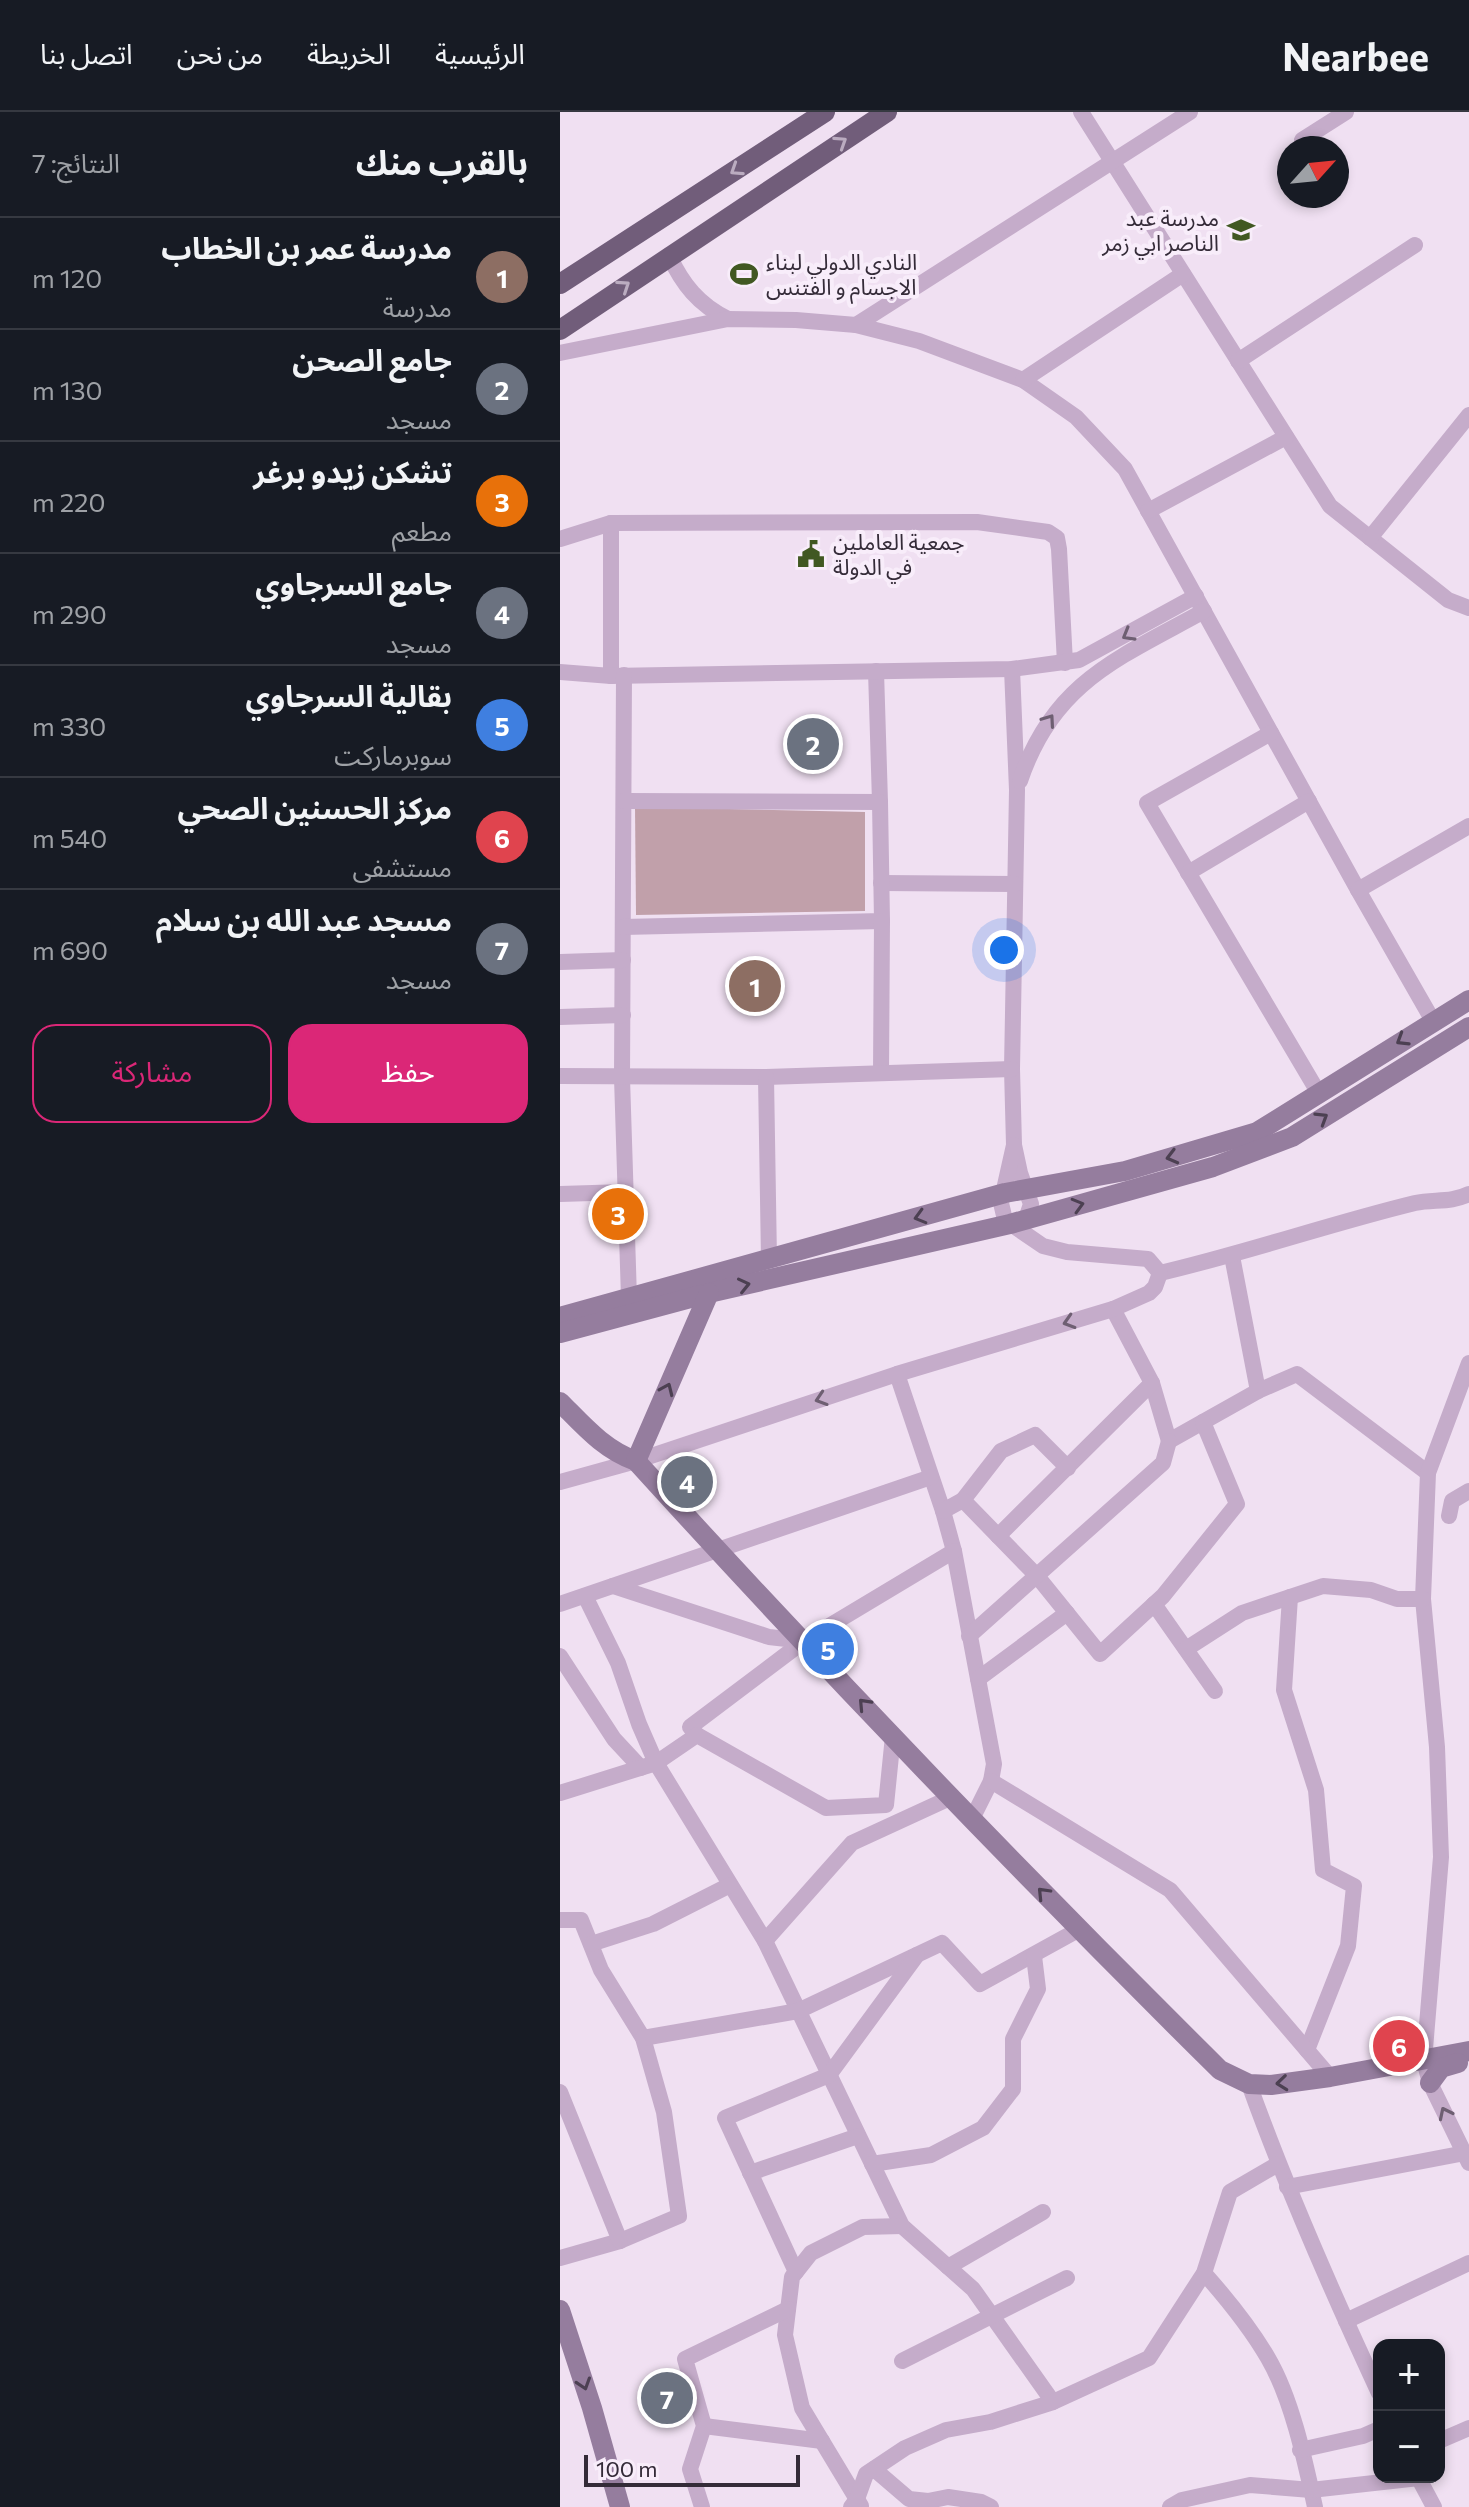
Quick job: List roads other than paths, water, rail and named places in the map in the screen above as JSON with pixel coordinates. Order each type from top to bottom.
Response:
[{"type":"main road","points":[[560,284],[825,112]]},
{"type":"main road","points":[[560,330],[887,112]]},
{"type":"main road","points":[[560,1317],[1015,1191],[1125,1171],[1257,1132],[1469,1000]]},
{"type":"main road","points":[[560,1333],[709,1293],[1018,1222],[1213,1167],[1292,1137],[1469,1027]]},
{"type":"main road","points":[[636,1461],[709,1293]]},
{"type":"main road","points":[[560,1402],[598,1439],[620,1455],[636,1461],[717,1551],[1078,1930],[1220,2070],[1249,2084],[1271,2085],[1469,2051]]},
{"type":"main road","points":[[1430,2083],[1441,2068],[1469,2060]]},
{"type":"main road","points":[[560,2310],[620,2507]]},
{"type":"street","points":[[1081,112],[1330,506],[1448,600],[1469,608]]},
{"type":"street","points":[[856,325],[1190,112]]},
{"type":"street","points":[[1308,136],[1346,112]]},
{"type":"street","points":[[1238,361],[1415,245]]},
{"type":"street","points":[[669,255],[688,290],[706,307],[728,319]]},
{"type":"street","points":[[1023,380],[1183,274]]},
{"type":"street","points":[[560,353],[728,319],[856,325],[919,341],[1023,380],[1076,417],[1125,469],[1433,1021]]},
{"type":"street","points":[[1370,538],[1469,415]]},
{"type":"street","points":[[1148,511],[1286,437]]},
{"type":"street","points":[[560,539],[611,523],[977,522],[1048,532],[1057,538],[1059,549],[1065,663]]},
{"type":"street","points":[[611,523],[624,801],[622,1078],[629,1298]]},
{"type":"street","points":[[560,672],[618,676],[1012,669],[1065,663],[1097,653],[1200,603]]},
{"type":"street","points":[[1017,790],[1037,739],[1050,718],[1075,690],[1200,603]]},
{"type":"street","points":[[1012,669],[1017,790],[1012,1069],[1015,1191],[1001,1209],[1043,1246],[1067,1252],[1137,1256],[1148,1259],[1160,1273]]},
{"type":"street","points":[[876,671],[882,921],[881,1073]]},
{"type":"street","points":[[1271,733],[1147,803],[1318,1092]]},
{"type":"street","points":[[624,801],[880,802]]},
{"type":"street","points":[[1188,873],[1309,801]]},
{"type":"street","points":[[1358,890],[1469,826]]},
{"type":"street","points":[[881,883],[1015,884]]},
{"type":"street","points":[[623,927],[882,921]]},
{"type":"street","points":[[560,962],[623,960]]},
{"type":"street","points":[[560,1017],[623,1015]]},
{"type":"street","points":[[560,1076],[766,1077],[1012,1069]]},
{"type":"street","points":[[766,1077],[769,1260]]},
{"type":"street","points":[[1015,1191],[1031,1204],[1018,1222]]},
{"type":"street","points":[[560,1194],[625,1192]]},
{"type":"street","points":[[1160,1273],[1232,1256],[1416,1203],[1449,1201],[1469,1194]]},
{"type":"street","points":[[1232,1256],[1258,1391]]},
{"type":"street","points":[[560,1482],[636,1461],[897,1374],[1113,1309],[1149,1293],[1160,1273]]},
{"type":"street","points":[[969,1636],[1163,1463],[1169,1441],[1152,1383],[1113,1309]]},
{"type":"street","points":[[1287,2187],[1467,2158],[1430,2083],[1424,2061],[1441,1857],[1437,1747],[1423,1599],[1428,1473],[1469,1365]]},
{"type":"street","points":[[897,1374],[954,1551],[994,1764],[991,1781],[972,1819]]},
{"type":"street","points":[[1169,1441],[1258,1391],[1297,1374],[1357,1416],[1428,1473]]},
{"type":"street","points":[[998,1536],[1152,1383]]},
{"type":"street","points":[[963,1500],[1037,1576],[1100,1654],[1154,1604],[1237,1504],[1203,1422]]},
{"type":"street","points":[[943,1511],[963,1500],[1001,1451],[1035,1435],[1068,1468]]},
{"type":"street","points":[[560,1604],[931,1477]]},
{"type":"street","points":[[1449,1516],[1452,1501],[1469,1491]]},
{"type":"street","points":[[893,1736],[886,1805],[826,1808],[697,1735],[690,1727],[804,1641],[954,1551]]},
{"type":"street","points":[[613,1586],[769,1637],[804,1641]]},
{"type":"street","points":[[1186,1649],[1242,1613],[1323,1586],[1371,1590],[1397,1599],[1423,1599]]},
{"type":"street","points":[[585,1596],[618,1663],[639,1724],[648,1766]]},
{"type":"street","points":[[1290,1597],[1284,1690],[1316,1790],[1323,1870],[1354,1886],[1348,1946],[1307,2050]]},
{"type":"street","points":[[1154,1604],[1215,1691]]},
{"type":"street","points":[[978,1679],[1067,1613]]},
{"type":"street","points":[[560,1656],[614,1739],[648,1766],[765,1941],[902,2226],[973,2289],[1053,2402]]},
{"type":"street","points":[[560,1793],[648,1766],[697,1735]]},
{"type":"street","points":[[991,1781],[1170,1890],[1330,2077]]},
{"type":"street","points":[[765,1941],[852,1843],[952,1797]]},
{"type":"street","points":[[591,1944],[653,1924],[730,1885]]},
{"type":"street","points":[[560,1920],[581,1920],[601,1970],[643,2038],[664,2112],[679,2216],[620,2241],[560,2258]]},
{"type":"street","points":[[643,2038],[798,2011],[942,1943],[980,1984],[1078,1930]]},
{"type":"street","points":[[796,2272],[725,2118],[829,2075],[918,1954]]},
{"type":"street","points":[[872,2164],[931,2155],[983,2128],[1013,2089],[1013,2039],[1038,1989],[1034,1956]]},
{"type":"street","points":[[1249,2084],[1287,2187],[1373,2380]]},
{"type":"street","points":[[560,2092],[620,2241]]},
{"type":"street","points":[[750,2173],[858,2136]]},
{"type":"street","points":[[857,2504],[866,2474],[905,2448],[946,2430],[990,2422],[1053,2402],[1149,2358],[1204,2273],[1230,2192],[1278,2164]]},
{"type":"street","points":[[948,2267],[1043,2212]]},
{"type":"street","points":[[857,2504],[802,2408],[785,2335],[792,2277],[811,2253],[863,2227],[902,2226]]},
{"type":"street","points":[[1346,2321],[1469,2263]]},
{"type":"street","points":[[1204,2273],[1234,2306],[1270,2361],[1288,2405],[1315,2507]]},
{"type":"street","points":[[902,2361],[1067,2278]]},
{"type":"street","points":[[702,2507],[690,2469],[704,2426],[685,2359],[788,2309]]},
{"type":"street","points":[[704,2426],[822,2441]]},
{"type":"street","points":[[1445,2438],[1469,2428]]},
{"type":"street","points":[[1300,2450],[1373,2432]]},
{"type":"street","points":[[874,2469],[909,2499],[928,2501],[948,2497],[981,2502],[991,2507]]},
{"type":"street","points":[[1170,2507],[1182,2500],[1250,2485],[1311,2490],[1374,2483]]},
{"type":"street","points":[[1422,2483],[1434,2507]]},
{"type":"place","name":"مدرسة عبد الناصر ابي زمر","points":[[1241,230]]},
{"type":"place","name":"النادي الدولي لبناء الاجسام و الفتنس","points":[[744,274]]},
{"type":"place","name":"جمعية العاملين في الدولة","points":[[811,554]]},
{"type":"place","name":"جامع الصحن","points":[[813,744]]},
{"type":"place","name":"مدرسة عمر بن الخطاب","points":[[755,986]]},
{"type":"place","name":"تشكن زيدو برغر","points":[[618,1214]]},
{"type":"place","name":"جامع السرجاوي","points":[[687,1482]]},
{"type":"place","name":"بقالية السرجاوي","points":[[828,1649]]},
{"type":"place","name":"مركز الحسنين الصحي","points":[[1399,2046]]},
{"type":"place","name":"مسجد عبد الله بن سلام","points":[[667,2398]]}]
